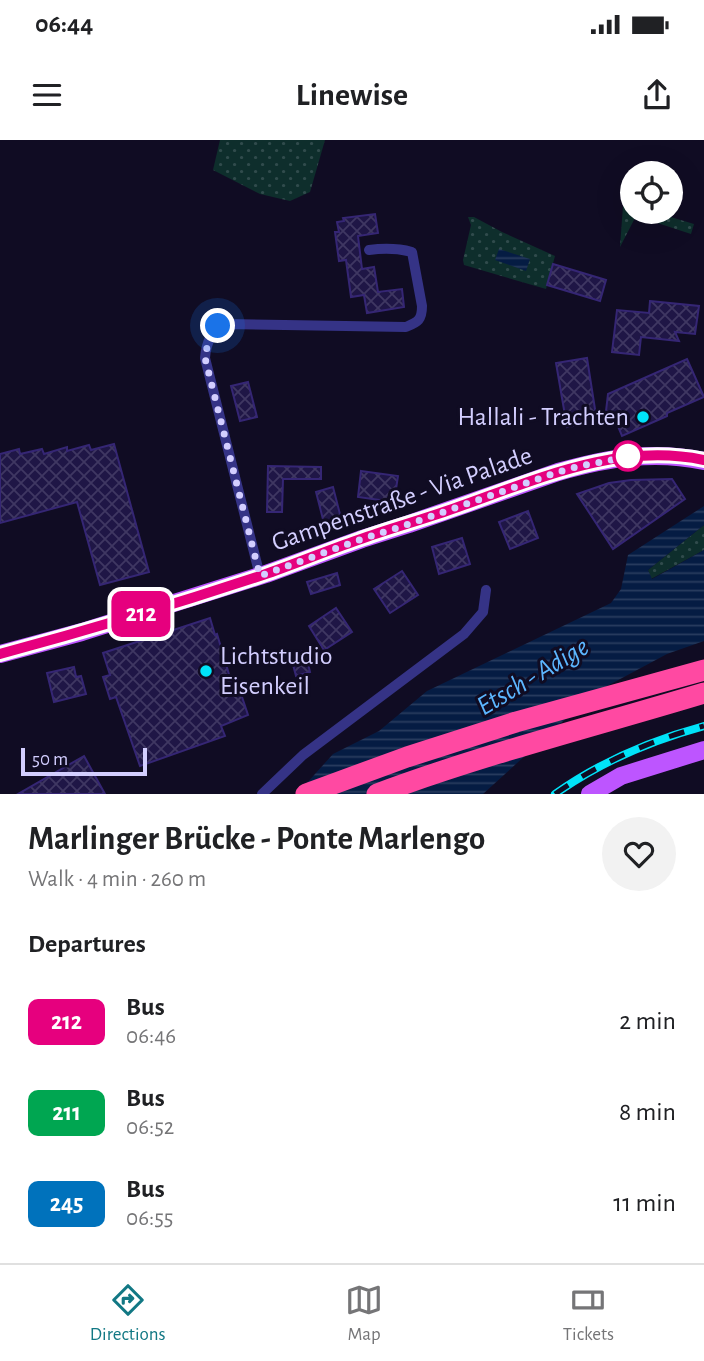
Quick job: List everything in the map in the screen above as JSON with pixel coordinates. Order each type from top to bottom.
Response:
[{"type":"highway","points":[[306,793],[516,722],[704,670]]},
{"type":"highway","points":[[377,794],[427,775],[704,693]]},
{"type":"main road","name":"Gampenstraße - Via Palade","points":[[0,654],[82,632],[260,576],[580,466],[620,457],[648,455],[704,460]]},
{"type":"main road","points":[[590,794],[621,776],[704,750]]},
{"type":"lane","points":[[260,576],[205,350],[213,332],[218,326],[226,324],[406,327],[416,323],[422,315],[422,306],[412,252],[386,248],[369,250]]},
{"type":"lane","points":[[262,794],[303,755],[464,634],[483,612],[486,590]]},
{"type":"green space","points":[[220,140],[325,140],[310,192],[290,201],[260,194],[213,170]]},
{"type":"green space","points":[[468,217],[474,217],[555,256],[546,289],[464,265],[471,225]]},
{"type":"green space","points":[[683,221],[694,224],[691,234],[660,224],[683,224]]},
{"type":"green space","points":[[622,224],[632,224],[620,247]]},
{"type":"green space","points":[[704,525],[704,550],[651,579],[648,570]]},
{"type":"water","points":[[499,249],[530,259],[526,271],[495,260]]},
{"type":"water","name":"Etsch - Adige","points":[[704,506],[704,525],[648,570],[652,579],[704,550],[704,641],[667,654],[594,693],[483,794],[297,794],[333,754],[379,731],[427,691],[611,603],[621,589],[628,555]]},
{"type":"building","points":[[375,214],[378,233],[358,236],[362,269],[374,267],[378,292],[402,289],[404,307],[367,313],[364,295],[351,297],[346,260],[339,261],[335,232],[339,232],[337,222],[344,221],[343,218]]},
{"type":"building","points":[[553,264],[606,280],[600,301],[547,285]]},
{"type":"building","points":[[650,301],[699,306],[695,334],[675,332],[679,341],[641,337],[639,355],[612,352],[617,310],[649,313]]},
{"type":"building","points":[[587,358],[597,422],[567,427],[556,363]]},
{"type":"building","points":[[687,359],[704,397],[622,436],[615,419],[605,420],[608,394]]},
{"type":"building","points":[[248,382],[257,417],[240,421],[231,386]]},
{"type":"building","points":[[114,444],[149,572],[100,585],[77,502],[0,523],[0,454],[19,449],[20,454],[42,449],[44,454],[67,447],[67,451],[89,445],[91,450]]},
{"type":"building","points":[[268,466],[321,467],[321,479],[283,479],[282,512],[267,512]]},
{"type":"building","points":[[361,471],[398,476],[394,502],[358,497]]},
{"type":"building","points":[[672,479],[685,499],[613,549],[577,494],[609,483]]},
{"type":"building","points":[[333,487],[343,526],[326,531],[316,492]]},
{"type":"building","points":[[528,511],[538,538],[510,549],[499,522]]},
{"type":"building","points":[[462,538],[470,564],[439,574],[432,547]]},
{"type":"building","points":[[402,571],[418,595],[390,613],[374,589]]},
{"type":"building","points":[[337,573],[340,585],[311,594],[307,582]]},
{"type":"building","points":[[336,608],[352,632],[324,650],[309,626]]},
{"type":"building","points":[[210,618],[231,681],[236,679],[248,715],[221,726],[225,736],[140,766],[116,697],[110,699],[103,677],[110,675],[103,653]]},
{"type":"building","points":[[305,651],[310,672],[296,676],[291,657]]},
{"type":"building","points":[[74,667],[76,677],[81,676],[86,694],[54,702],[47,673]]},
{"type":"building","points":[[84,756],[105,794],[18,794]]},
{"type":"railway","points":[[555,794],[626,754],[704,726]]},
{"type":"bus line","name":"212","points":[[0,654],[82,632],[266,574],[558,472],[632,456],[704,460]]},
{"type":"place","name":"Hallali - Trachten","points":[[643,417]]},
{"type":"place","name":"Lichtstudio Eisenkeil","points":[[206,671]]},
{"type":"route","points":[[218,326],[205,350],[205,358],[260,576],[558,472],[632,456],[628,456]]}]
